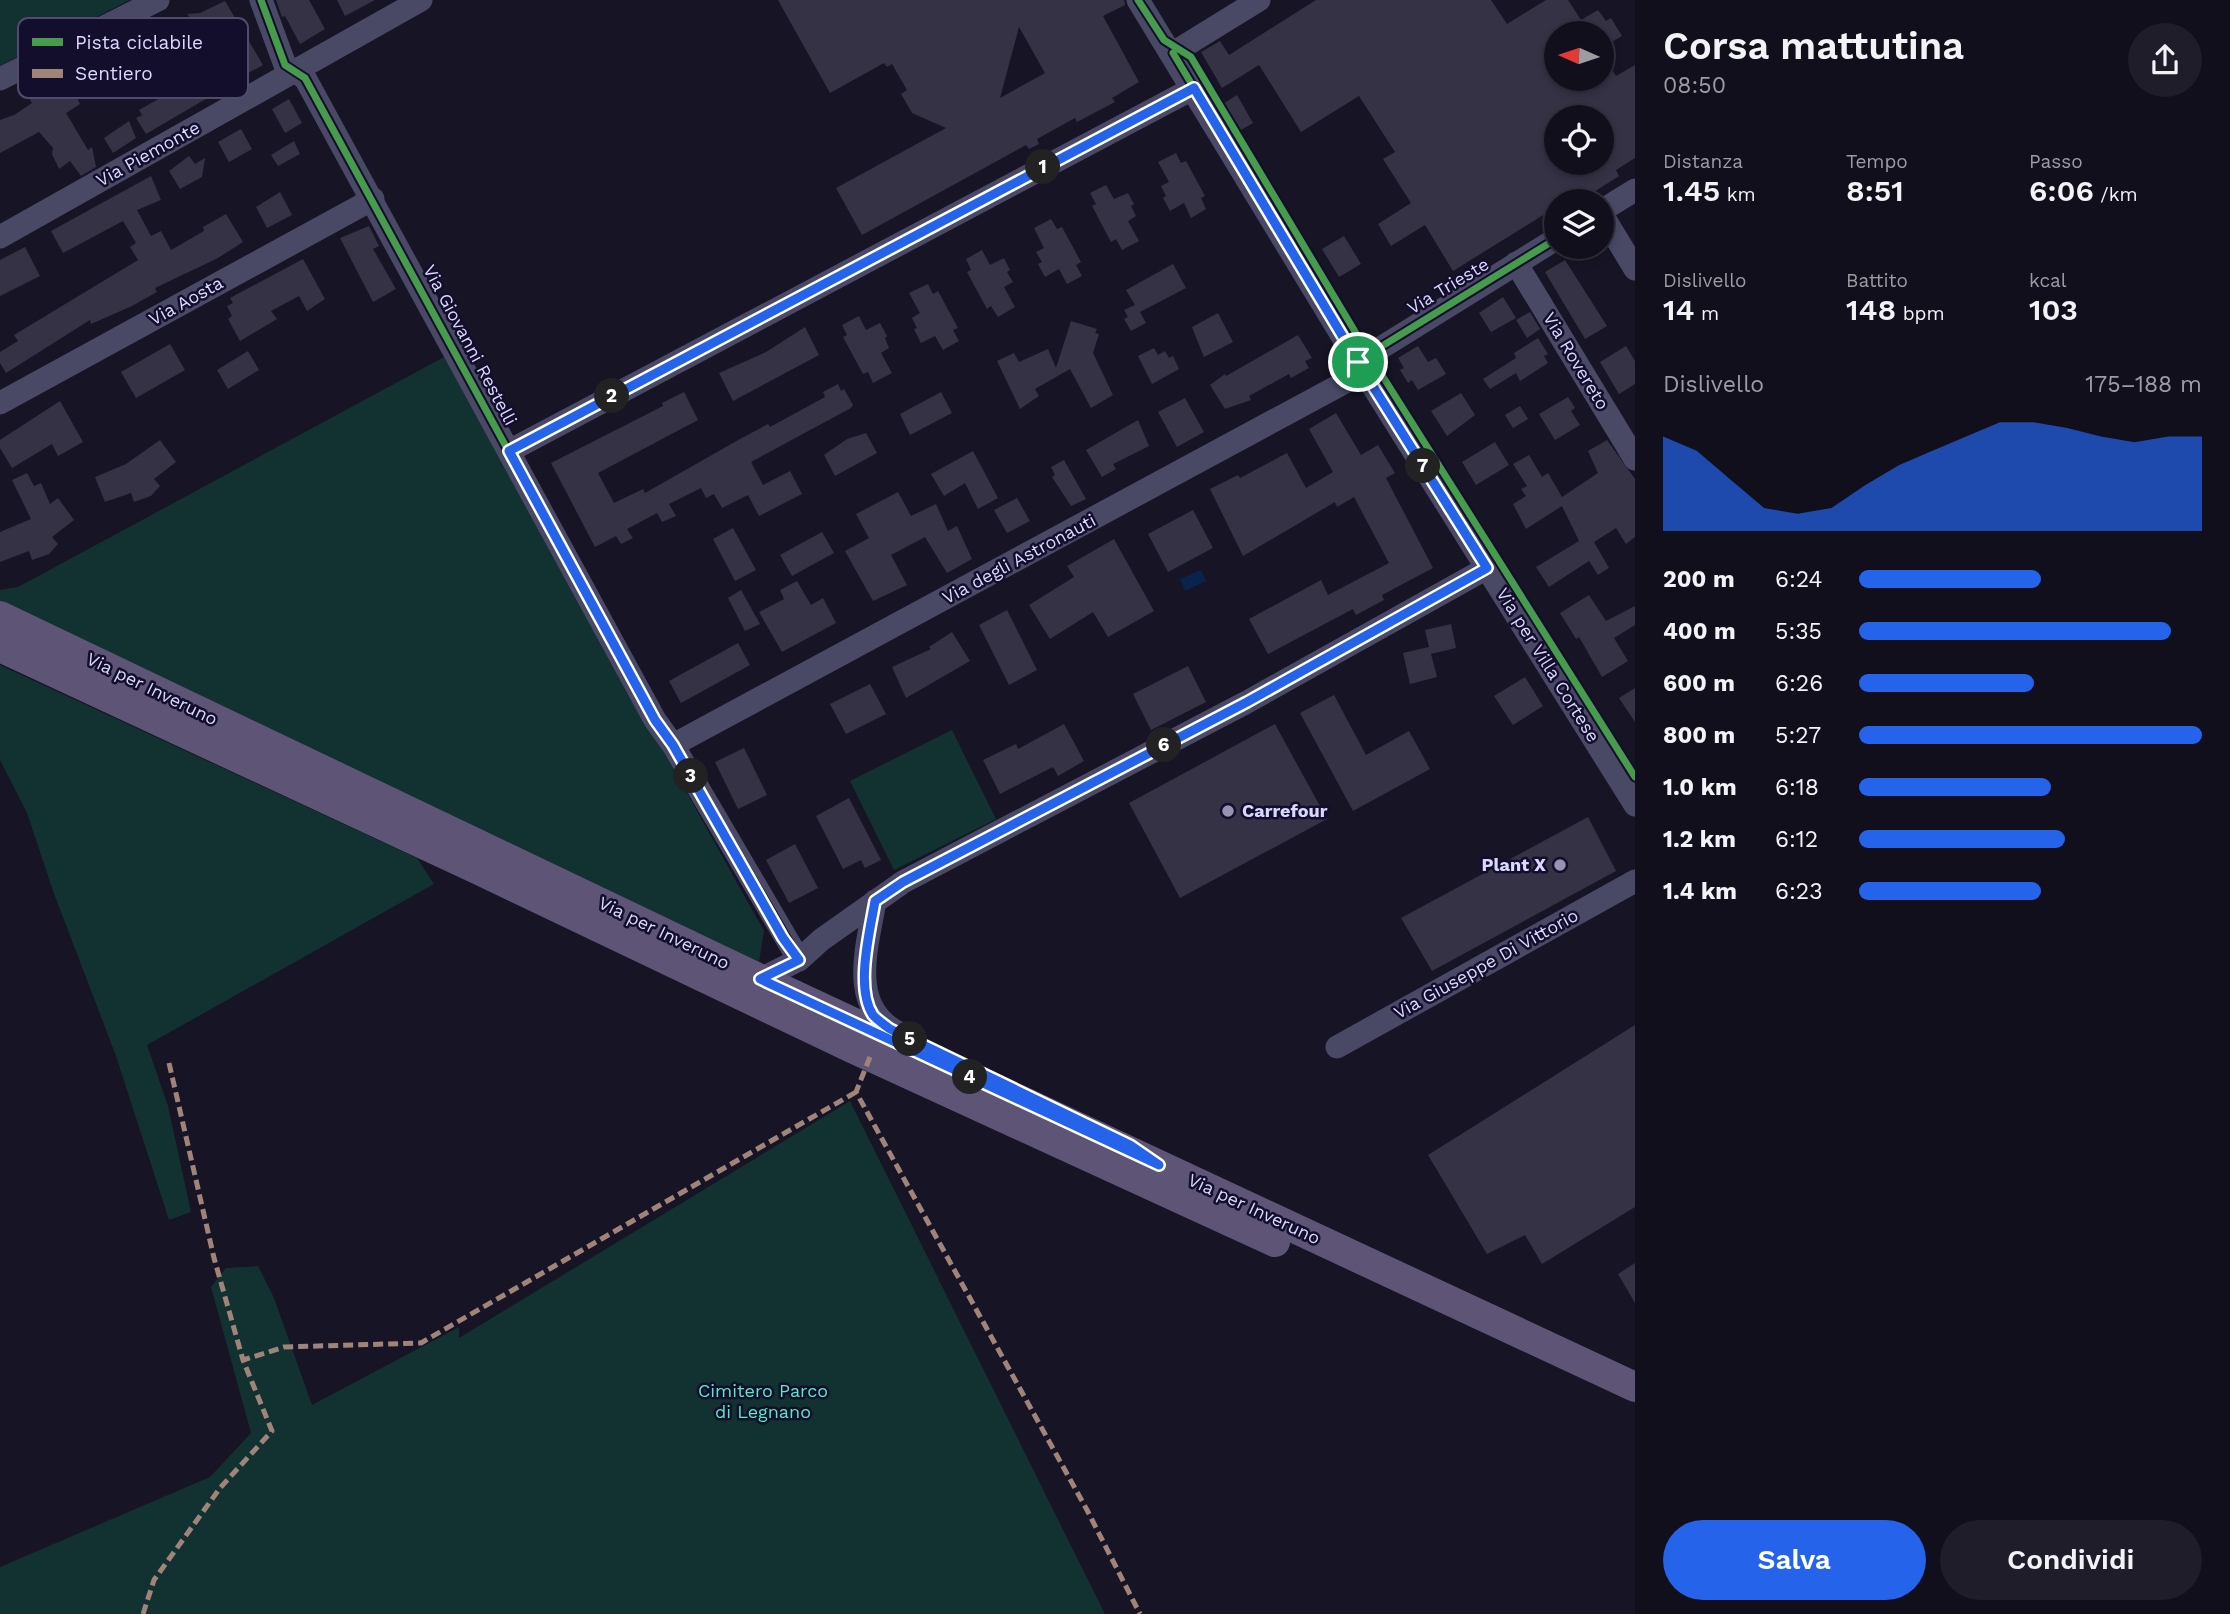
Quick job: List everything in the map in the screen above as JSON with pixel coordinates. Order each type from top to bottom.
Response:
[{"type":"main road","name":"Via per Inveruno","points":[[0,616],[760,979],[1635,1387]]},
{"type":"main road","name":"Via per Inveruno","points":[[0,647],[494,877],[854,1049],[1635,1406]]},
{"type":"street","points":[[122,18],[158,0]]},
{"type":"street","name":"Via Giovanni Restelli","points":[[261,0],[285,65],[305,78],[655,720],[673,745],[783,938],[799,960]]},
{"type":"street","name":"Via Piemonte","points":[[248,97],[421,0]]},
{"type":"street","name":"Via per Villa Cortese","points":[[1138,0],[1173,53],[1364,372],[1635,805]]},
{"type":"street","points":[[1173,53],[1259,0]]},
{"type":"street","points":[[0,79],[18,70]]},
{"type":"street","points":[[509,451],[1194,88]]},
{"type":"street","name":"Via Piemonte","points":[[0,237],[247,98]]},
{"type":"street","points":[[1614,204],[1635,190]]},
{"type":"street","name":"Via Aosta","points":[[0,403],[373,199]]},
{"type":"street","points":[[1614,234],[1635,269]]},
{"type":"street","name":"Via Trieste","points":[[1364,372],[1516,263],[1544,246]]},
{"type":"street","name":"Via Rovereto","points":[[1516,263],[1635,459]]},
{"type":"street","name":"Via degli Astronauti","points":[[673,745],[1364,372]]},
{"type":"street","points":[[760,979],[799,960],[903,882],[1247,702],[1487,568]]},
{"type":"street","name":"Via Giuseppe Di Vittorio","points":[[1337,1047],[1635,881]]},
{"type":"street","points":[[875,901],[865,959],[866,994],[873,1014],[890,1029],[1130,1145],[1159,1165]]},
{"type":"green space","points":[[0,0],[130,0],[95,18],[18,18],[18,57],[0,66]]},
{"type":"green space","points":[[444,357],[764,931],[759,962],[0,602],[0,590],[18,587]]},
{"type":"green space","points":[[0,665],[417,858],[434,884],[147,1045],[168,1106],[191,1212],[169,1220],[116,1056],[53,891],[27,813],[0,760]]},
{"type":"green space","points":[[952,730],[996,819],[894,870],[850,781]]},
{"type":"green space","name":"Cimitero Parco di Legnano","points":[[850,1101],[1105,1614],[0,1614],[0,1567],[210,1477],[251,1433],[211,1287],[226,1268],[258,1266],[274,1298],[312,1405],[459,1327],[459,1338]]},
{"type":"water","points":[[1201,570],[1206,581],[1185,591],[1180,579]]},
{"type":"building","points":[[276,0],[309,0],[325,29],[300,44],[285,16],[282,17]]},
{"type":"building","points":[[337,0],[375,0],[345,16]]},
{"type":"building","points":[[778,0],[1124,0],[1125,5],[1103,16],[1139,82],[1112,98],[1115,102],[1077,122],[1075,118],[1037,139],[1039,144],[1029,149],[1026,145],[862,235],[836,188],[946,128],[912,113],[901,94],[907,90],[892,64],[887,67],[884,63],[830,93]],"holes":[[[1019,27],[1045,73],[1000,98]]]},
{"type":"building","points":[[1316,0],[1491,0],[1507,24],[1546,0],[1568,0],[1581,20],[1598,10],[1606,21],[1544,21],[1544,91],[1614,91],[1614,73],[1616,76],[1635,65],[1635,158],[1616,170],[1619,176],[1599,189],[1544,189],[1544,214],[1453,271],[1425,225],[1391,246],[1378,224],[1411,203],[1383,159],[1395,152],[1359,96],[1301,132],[1259,65],[1222,88],[1201,52],[1220,41],[1229,55]]},
{"type":"building","points":[[225,1],[235,18],[190,18],[187,14],[200,13]]},
{"type":"building","points":[[1614,23],[1622,36],[1614,41]]},
{"type":"building","points":[[248,40],[263,65],[248,73]]},
{"type":"building","points":[[1237,95],[1253,123],[1241,130],[1224,103]]},
{"type":"building","points":[[29,98],[77,98],[80,104],[66,113],[88,150],[92,147],[96,167],[81,176],[70,161],[59,169],[52,154],[53,148],[39,132],[0,153],[0,120],[14,115],[32,103]]},
{"type":"building","points":[[160,98],[207,98],[146,134],[136,118],[142,115],[139,110]]},
{"type":"building","points":[[289,99],[302,123],[285,133],[272,109]]},
{"type":"building","points":[[129,121],[136,138],[113,153],[104,138]]},
{"type":"building","points":[[241,129],[252,149],[229,162],[218,142]]},
{"type":"building","points":[[294,141],[300,154],[278,166],[271,155]]},
{"type":"building","points":[[1176,153],[1181,163],[1186,161],[1205,196],[1201,198],[1206,209],[1191,218],[1184,203],[1170,211],[1163,198],[1166,196],[1161,186],[1169,182],[1158,162]]},
{"type":"building","points":[[189,156],[195,164],[205,158],[202,177],[180,189],[169,171]]},
{"type":"building","points":[[151,176],[161,200],[137,210],[151,236],[161,231],[171,250],[204,231],[203,227],[226,214],[243,242],[218,258],[155,288],[157,292],[132,306],[91,324],[90,320],[6,373],[0,363],[0,352],[18,341],[14,335],[138,260],[130,247],[136,243],[123,221],[63,253],[51,231]]},
{"type":"building","points":[[1106,185],[1114,199],[1128,193],[1134,204],[1131,206],[1136,216],[1128,221],[1139,241],[1122,250],[1116,239],[1111,242],[1092,206],[1096,204],[1090,193]]},
{"type":"building","points":[[280,192],[292,215],[267,228],[256,207]]},
{"type":"building","points":[[1051,219],[1057,229],[1062,227],[1081,262],[1076,265],[1082,276],[1067,284],[1059,269],[1045,277],[1038,264],[1042,262],[1036,252],[1044,248],[1034,228]]},
{"type":"building","points":[[369,226],[379,246],[373,249],[396,289],[373,302],[340,238]]},
{"type":"building","points":[[1344,236],[1361,264],[1339,277],[1322,249]]},
{"type":"building","points":[[25,247],[40,276],[0,296],[0,260]]},
{"type":"building","points":[[982,250],[990,265],[1004,258],[1010,270],[1007,272],[1013,282],[1004,287],[1015,307],[998,317],[991,306],[987,309],[967,272],[971,270],[966,259]]},
{"type":"building","points":[[303,259],[325,299],[307,311],[299,296],[271,311],[277,319],[240,341],[228,319],[232,316],[227,306],[233,303],[230,298]]},
{"type":"building","points":[[1565,260],[1607,326],[1585,339],[1545,272]]},
{"type":"building","points":[[1173,264],[1186,288],[1140,312],[1146,323],[1131,331],[1124,319],[1128,317],[1124,310],[1135,305],[1126,290]]},
{"type":"building","points":[[928,284],[933,294],[938,291],[958,328],[953,330],[959,341],[943,350],[935,336],[921,343],[914,329],[917,328],[912,318],[920,313],[909,293]]},
{"type":"building","points":[[1503,297],[1516,318],[1491,332],[1479,313]]},
{"type":"building","points":[[1530,312],[1540,329],[1527,338],[1516,320]]},
{"type":"building","points":[[1218,313],[1233,342],[1204,357],[1192,327]]},
{"type":"building","points":[[859,316],[866,330],[880,323],[887,336],[885,338],[889,348],[881,353],[892,373],[873,383],[868,372],[863,374],[843,337],[847,335],[842,325]]},
{"type":"building","points":[[1071,321],[1097,329],[1095,333],[1099,334],[1093,353],[1113,395],[1091,408],[1070,369],[1035,389],[1039,396],[1020,409],[997,361],[1014,353],[1019,362],[1048,349],[1056,368]]},
{"type":"building","points":[[805,327],[819,355],[733,401],[719,373],[766,352]]},
{"type":"building","points":[[1298,335],[1312,358],[1305,361],[1309,368],[1291,378],[1289,374],[1249,396],[1251,400],[1225,409],[1210,385],[1225,374],[1226,376]]},
{"type":"building","points":[[1538,338],[1548,354],[1544,356],[1548,363],[1520,381],[1516,373],[1490,389],[1483,379],[1516,358],[1514,353]]},
{"type":"building","points":[[170,344],[185,370],[136,398],[121,372]]},
{"type":"building","points":[[1418,346],[1428,362],[1436,358],[1446,374],[1418,390],[1412,380],[1408,383],[1400,370],[1404,368],[1398,358]]},
{"type":"building","points":[[1626,346],[1635,361],[1635,384],[1619,394],[1600,362]]},
{"type":"building","points":[[1154,348],[1158,355],[1165,351],[1169,358],[1173,356],[1179,369],[1152,384],[1138,356]]},
{"type":"building","points":[[248,351],[259,370],[228,389],[217,370]]},
{"type":"building","points":[[838,384],[853,405],[851,408],[751,462],[763,485],[790,471],[802,494],[759,516],[748,495],[722,508],[714,494],[706,498],[701,488],[669,504],[676,516],[662,522],[657,513],[627,529],[633,538],[621,544],[616,536],[595,547],[551,463],[663,406],[662,403],[684,392],[698,420],[598,473],[614,503],[643,489],[645,493],[768,424],[770,427],[825,397],[823,392]]},
{"type":"building","points":[[941,392],[952,413],[910,435],[900,414]]},
{"type":"building","points":[[1461,393],[1475,415],[1447,436],[1431,411]]},
{"type":"building","points":[[1568,397],[1575,408],[1571,411],[1580,425],[1555,440],[1539,414]]},
{"type":"building","points":[[1185,398],[1204,432],[1177,447],[1158,412]]},
{"type":"building","points":[[60,401],[83,442],[58,456],[52,444],[12,468],[0,448],[0,440]]},
{"type":"building","points":[[1520,406],[1528,419],[1513,428],[1505,415]]},
{"type":"building","points":[[1336,413],[1361,455],[1378,445],[1395,473],[1386,478],[1433,568],[1382,595],[1384,600],[1356,615],[1353,609],[1268,654],[1249,619],[1321,580],[1328,595],[1389,563],[1354,497],[1337,507],[1335,502],[1243,556],[1210,489],[1238,475],[1240,478],[1287,453],[1306,488],[1333,472],[1309,429]]},
{"type":"building","points":[[1138,420],[1149,446],[1113,464],[1116,469],[1102,477],[1086,450]]},
{"type":"building","points":[[866,433],[877,453],[835,476],[824,455],[847,439]]},
{"type":"building","points":[[160,440],[176,462],[154,479],[160,486],[151,496],[134,502],[131,493],[105,502],[95,477],[126,464]]},
{"type":"building","points":[[1607,440],[1635,479],[1635,537],[1626,544],[1616,528],[1594,542],[1609,568],[1598,575],[1589,561],[1549,587],[1536,567],[1579,541],[1562,506],[1526,529],[1513,504],[1526,496],[1521,489],[1527,486],[1513,464],[1529,455],[1542,477],[1548,473],[1562,497],[1598,473],[1588,451]]},
{"type":"building","points":[[1495,442],[1509,465],[1476,485],[1462,462]]},
{"type":"building","points":[[973,451],[998,498],[978,509],[965,483],[944,496],[931,474]]},
{"type":"building","points":[[1064,460],[1086,499],[1071,506],[1052,477],[1055,475],[1051,467]]},
{"type":"building","points":[[27,473],[34,486],[41,483],[50,504],[58,498],[74,520],[52,537],[58,544],[49,554],[32,560],[29,551],[0,562],[0,532],[31,519],[12,480]]},
{"type":"building","points":[[898,492],[911,516],[936,504],[948,531],[957,526],[972,559],[947,573],[925,537],[891,555],[907,585],[873,601],[845,551],[869,538],[856,514]]},
{"type":"building","points":[[1017,498],[1030,521],[1007,533],[994,510]]},
{"type":"building","points":[[1193,510],[1213,548],[1168,572],[1148,534]]},
{"type":"building","points":[[733,528],[756,570],[735,581],[713,539]]},
{"type":"building","points":[[822,532],[834,553],[792,576],[780,555]]},
{"type":"building","points":[[1114,539],[1154,611],[1108,637],[1093,612],[1050,639],[1029,605],[1074,577],[1067,566]]},
{"type":"building","points":[[797,581],[811,605],[823,598],[836,623],[782,652],[759,612],[784,599],[780,590]]},
{"type":"building","points":[[741,590],[760,624],[745,631],[728,598]]},
{"type":"building","points":[[1589,595],[1606,621],[1635,606],[1635,625],[1614,638],[1628,661],[1602,677],[1579,637],[1576,639],[1560,613]]},
{"type":"building","points":[[1007,610],[1037,670],[1009,685],[979,625]]},
{"type":"building","points":[[1451,624],[1456,648],[1431,654],[1437,677],[1410,684],[1403,653],[1429,647],[1425,630]]},
{"type":"building","points":[[952,632],[970,661],[906,698],[892,667],[931,649],[929,647]]},
{"type":"building","points":[[738,643],[750,665],[681,703],[669,681]]},
{"type":"building","points":[[1188,666],[1206,702],[1151,730],[1133,694]]},
{"type":"building","points":[[1525,677],[1543,706],[1513,725],[1494,696]]},
{"type":"building","points":[[870,684],[886,714],[846,734],[830,704]]},
{"type":"building","points":[[1635,688],[1635,722],[1619,698]]},
{"type":"building","points":[[1334,695],[1366,755],[1409,731],[1430,769],[1353,811],[1300,713]]},
{"type":"building","points":[[1064,724],[1084,761],[1058,776],[1053,767],[1000,794],[983,760],[1016,744],[1018,749]]},
{"type":"building","name":"Carrefour","points":[[1275,724],[1327,819],[1180,898],[1129,803]]},
{"type":"building","points":[[744,748],[767,795],[738,809],[715,762]]},
{"type":"building","points":[[849,798],[881,860],[865,868],[861,860],[843,869],[816,816]]},
{"type":"building","points":[[1588,817],[1616,871],[1432,971],[1401,918]]},
{"type":"building","points":[[795,844],[818,888],[789,903],[766,860]]},
{"type":"building","points":[[1635,1025],[1635,1207],[1542,1264],[1525,1235],[1487,1254],[1428,1155]]},
{"type":"building","points":[[1635,1263],[1635,1303],[1618,1274]]},
{"type":"marked path","points":[[870,1057],[856,1092],[1087,1510],[1140,1614]]},
{"type":"marked path","points":[[169,1063],[214,1258],[243,1360]]},
{"type":"marked path","points":[[143,1614],[154,1580],[220,1488],[272,1431],[243,1360],[284,1347],[421,1343],[856,1092]]},
{"type":"cycle path","points":[[261,0],[285,65],[305,78],[655,720],[673,745],[799,960]]},
{"type":"cycle path","points":[[1138,0],[1164,40],[1191,57],[1363,345],[1635,777]]},
{"type":"cycle path","points":[[1173,53],[1371,383]]},
{"type":"cycle path","points":[[1361,359],[1544,246]]},
{"type":"place","name":"Carrefour","points":[[1228,811]]},
{"type":"place","name":"Plant X","points":[[1560,865]]},
{"type":"route","points":[[1194,88],[1358,362],[1487,568],[1247,702],[903,882],[875,901],[865,959],[866,994],[873,1014],[890,1029],[1130,1145],[1159,1165],[760,979],[799,960],[783,938],[673,745],[655,720],[509,451],[1194,88]]}]
